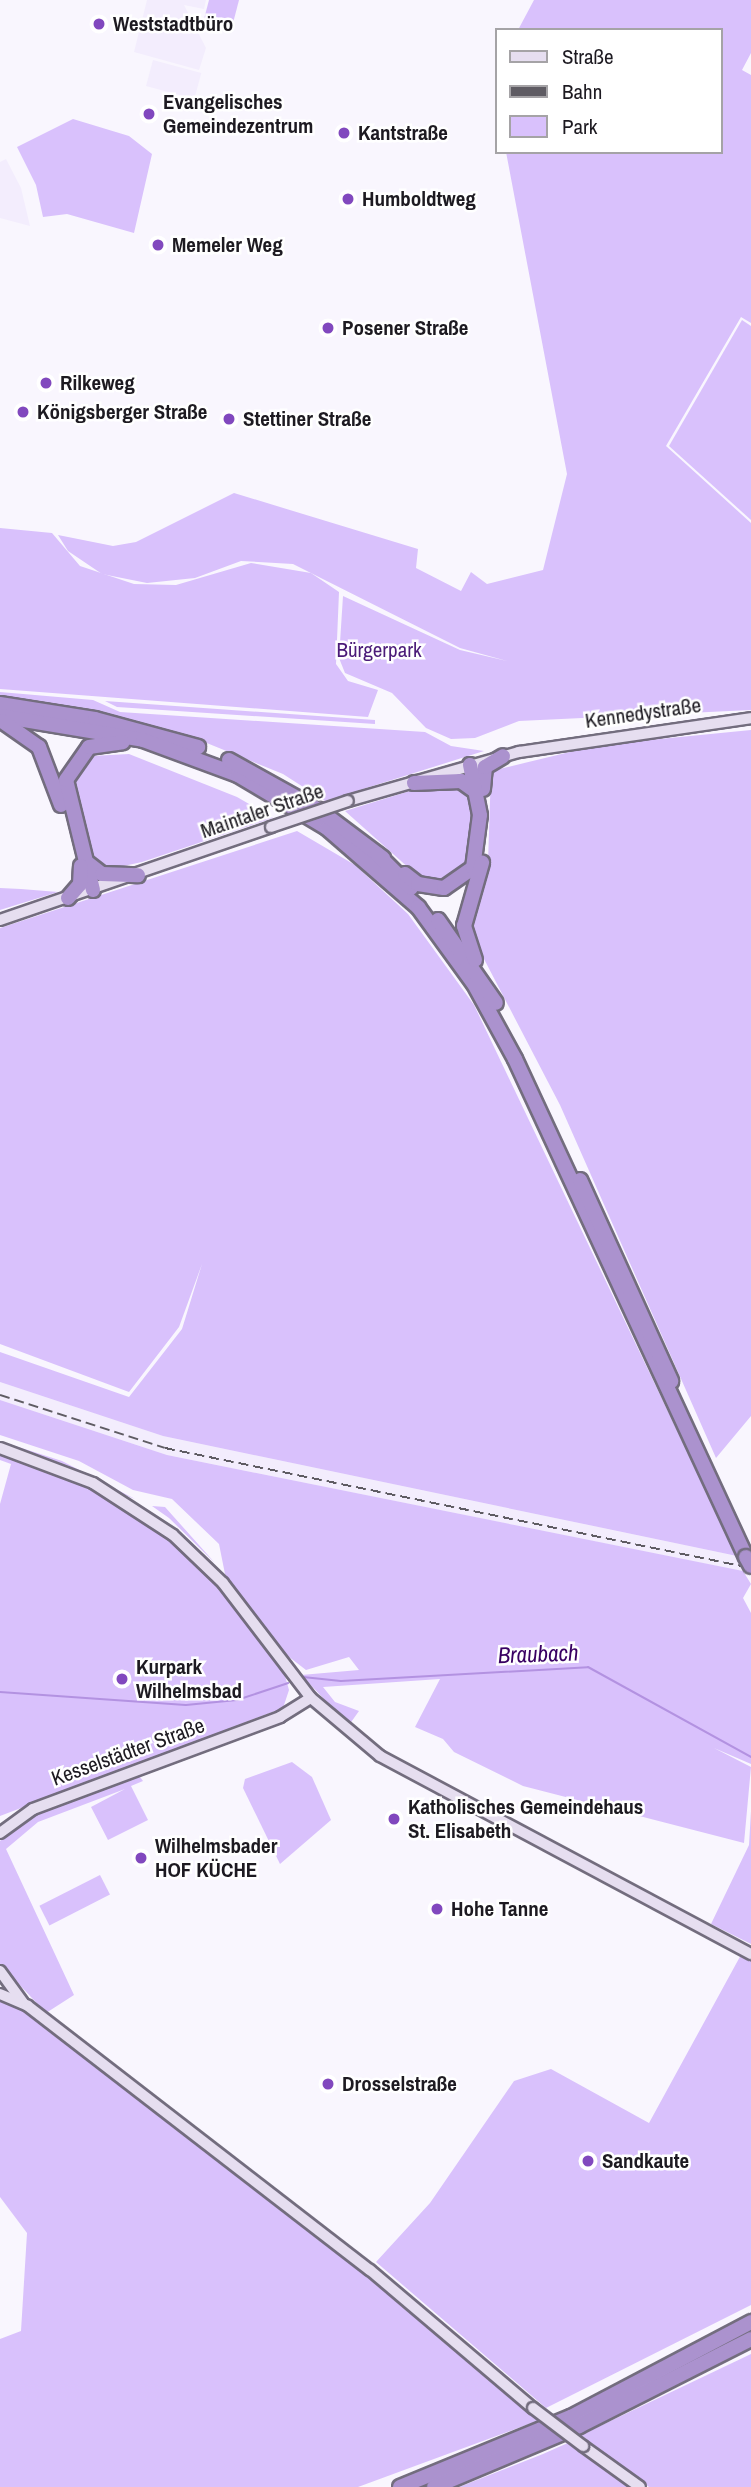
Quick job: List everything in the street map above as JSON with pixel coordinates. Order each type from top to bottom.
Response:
[{"type":"highway","points":[[0,704],[122,725],[210,752],[298,797],[418,884],[436,889],[460,881],[478,852],[480,791],[485,767],[503,756]]},
{"type":"highway","points":[[0,718],[93,729],[179,751],[270,792],[349,845],[418,907],[474,984],[515,1059],[749,1557]]},
{"type":"highway","points":[[0,718],[30,734],[44,755],[85,864],[80,884],[68,898]]},
{"type":"highway","points":[[93,890],[65,793],[74,761],[89,747],[113,740],[179,751]]},
{"type":"highway","points":[[475,764],[480,791],[483,860],[464,926],[484,981],[749,1557]]},
{"type":"highway","points":[[414,783],[461,781],[480,791]]},
{"type":"highway","points":[[377,854],[484,981]]},
{"type":"highway","points":[[85,864],[102,874],[138,875]]},
{"type":"highway","points":[[400,2487],[571,2417],[751,2322]]},
{"type":"highway","points":[[433,2487],[579,2426],[751,2339]]},
{"type":"main road","name":"Kennedystraße","points":[[539,748],[751,718]]},
{"type":"main road","name":"Maintaler Straße","points":[[0,920],[348,801],[539,748]]},
{"type":"main road","points":[[0,1448],[100,1486],[173,1535],[223,1583],[312,1698],[345,1730],[419,1780],[751,1954]]},
{"type":"main road","name":"Kesselstädter Straße","points":[[0,1833],[26,1812],[280,1717],[312,1698]]},
{"type":"main road","points":[[0,1971],[23,2003]]},
{"type":"main road","points":[[0,1994],[23,2003],[370,2270],[533,2408],[640,2487]]},
{"type":"shaded area","points":[[147,0],[206,0],[204,9],[184,5],[206,48],[199,70],[134,52]]},
{"type":"shaded area","points":[[153,60],[201,73],[194,99],[146,86]]},
{"type":"shaded area","points":[[6,159],[21,188],[30,226],[0,218],[0,162]]},
{"type":"shaded area","points":[[0,1382],[163,1436],[751,1559],[751,1573],[167,1455],[0,1400]]},
{"type":"green space","points":[[209,0],[239,0],[232,27],[204,19]]},
{"type":"green space","name":"Bürgerpark","points":[[534,0],[751,0],[751,53],[742,70],[751,75],[751,323],[741,317],[666,446],[751,523],[751,710],[519,721],[475,738],[451,739],[426,728],[392,693],[345,673],[339,658],[343,596],[460,650],[507,661],[460,648],[293,564],[241,561],[195,578],[147,583],[102,574],[68,551],[58,535],[113,546],[136,542],[234,493],[418,549],[416,568],[461,591],[471,572],[487,584],[543,570],[567,474],[506,154],[723,154],[723,28],[519,28]]},
{"type":"green space","points":[[73,119],[129,136],[152,154],[134,233],[67,214],[43,217],[36,185],[17,147]]},
{"type":"green space","points":[[742,320],[751,326],[751,520],[669,446]]},
{"type":"green space","points":[[0,528],[52,533],[80,566],[134,584],[176,585],[251,563],[311,573],[339,592],[336,664],[348,681],[378,690],[368,717],[0,689]]},
{"type":"green space","points":[[0,692],[93,700],[120,712],[425,732],[451,746],[484,751],[325,801],[283,774],[187,735],[0,699]]},
{"type":"green space","points":[[105,701],[375,720],[375,724],[117,707]]},
{"type":"green space","points":[[751,730],[751,1416],[716,1458],[560,1105],[471,934],[488,862],[491,771],[599,745]]},
{"type":"green space","points":[[129,754],[237,797],[273,818],[142,862],[110,869],[95,864],[75,802],[76,781],[92,756]]},
{"type":"green space","points":[[426,786],[462,788],[473,802],[470,859],[452,879],[428,881],[411,870],[345,811]]},
{"type":"green space","points":[[297,831],[355,865],[408,914],[474,1005],[737,1556],[163,1436],[0,1382],[0,1352],[129,1397],[182,1329],[202,1264],[179,1327],[129,1392],[0,1344],[0,928]]},
{"type":"green space","points":[[0,888],[21,889],[58,892],[0,910]]},
{"type":"green space","points":[[0,1400],[167,1455],[743,1571],[751,1584],[743,1598],[751,1613],[751,1764],[714,1748],[751,1767],[744,1843],[523,1786],[454,1752],[443,1739],[415,1727],[440,1679],[323,1687],[335,1702],[359,1711],[349,1725],[301,1675],[359,1670],[349,1657],[306,1670],[284,1653],[225,1574],[219,1544],[172,1499],[133,1490],[79,1461],[0,1435]]},
{"type":"green space","points":[[0,1441],[62,1461],[135,1499],[0,1446]]},
{"type":"green space","name":"Kurpark Wilhelmsbad","points":[[0,1451],[76,1478],[129,1506],[200,1562],[282,1665],[289,1690],[283,1708],[0,1816],[0,1504],[11,1464],[0,1460]]},
{"type":"green space","points":[[152,1506],[165,1507],[215,1563],[169,1518]]},
{"type":"green space","points":[[292,1762],[312,1777],[331,1820],[280,1864],[243,1788],[245,1779]]},
{"type":"green space","points":[[137,1773],[143,1781],[131,1786],[148,1820],[108,1840],[91,1807],[125,1789],[38,1822],[6,1849],[74,1995],[46,2013],[0,1964],[0,1841],[28,1815]]},
{"type":"green space","points":[[751,1811],[751,1944],[711,1924],[749,1845]]},
{"type":"green space","points":[[100,1875],[110,1895],[49,1925],[39,1906]]},
{"type":"green space","points":[[742,1953],[751,1958],[751,2305],[546,2408],[376,2262],[430,2203],[514,2081],[551,2069],[649,2123]]},
{"type":"green space","points":[[0,1997],[22,2006],[367,2272],[540,2420],[358,2487],[0,2487],[0,2339],[21,2331],[27,2233],[0,2197]]},
{"type":"green space","points":[[751,2354],[751,2487],[649,2487],[581,2435]]},
{"type":"green space","points":[[570,2442],[630,2487],[459,2487],[543,2454]]},
{"type":"waterway","name":"Braubach","points":[[303,1677],[341,1681],[588,1667],[751,1757]]},
{"type":"waterway","name":"Braubach","points":[[0,1692],[186,1705],[237,1700],[288,1683]]},
{"type":"railway","points":[[0,1395],[165,1448],[751,1568]]},
{"type":"place","name":"Weststadtbüro","points":[[99,24]]},
{"type":"place","name":"Evangelisches Gemeindezentrum","points":[[149,114]]},
{"type":"place","name":"Kantstraße","points":[[344,133]]},
{"type":"place","name":"Humboldtweg","points":[[348,199]]},
{"type":"place","name":"Memeler Weg","points":[[158,245]]},
{"type":"place","name":"Posener Straße","points":[[328,328]]},
{"type":"place","name":"Rilkeweg","points":[[46,383]]},
{"type":"place","name":"Königsberger Straße","points":[[23,412]]},
{"type":"place","name":"Stettiner Straße","points":[[229,419]]},
{"type":"place","name":"Kurpark Wilhelmsbad","points":[[122,1679]]},
{"type":"place","name":"Katholisches Gemeindehaus St. Elisabeth","points":[[394,1819]]},
{"type":"place","name":"Wilhelmsbader HOF KÜCHE","points":[[141,1858]]},
{"type":"place","name":"Hohe Tanne","points":[[437,1909]]},
{"type":"place","name":"Drosselstraße","points":[[328,2084]]},
{"type":"place","name":"Sandkaute","points":[[588,2161]]}]
